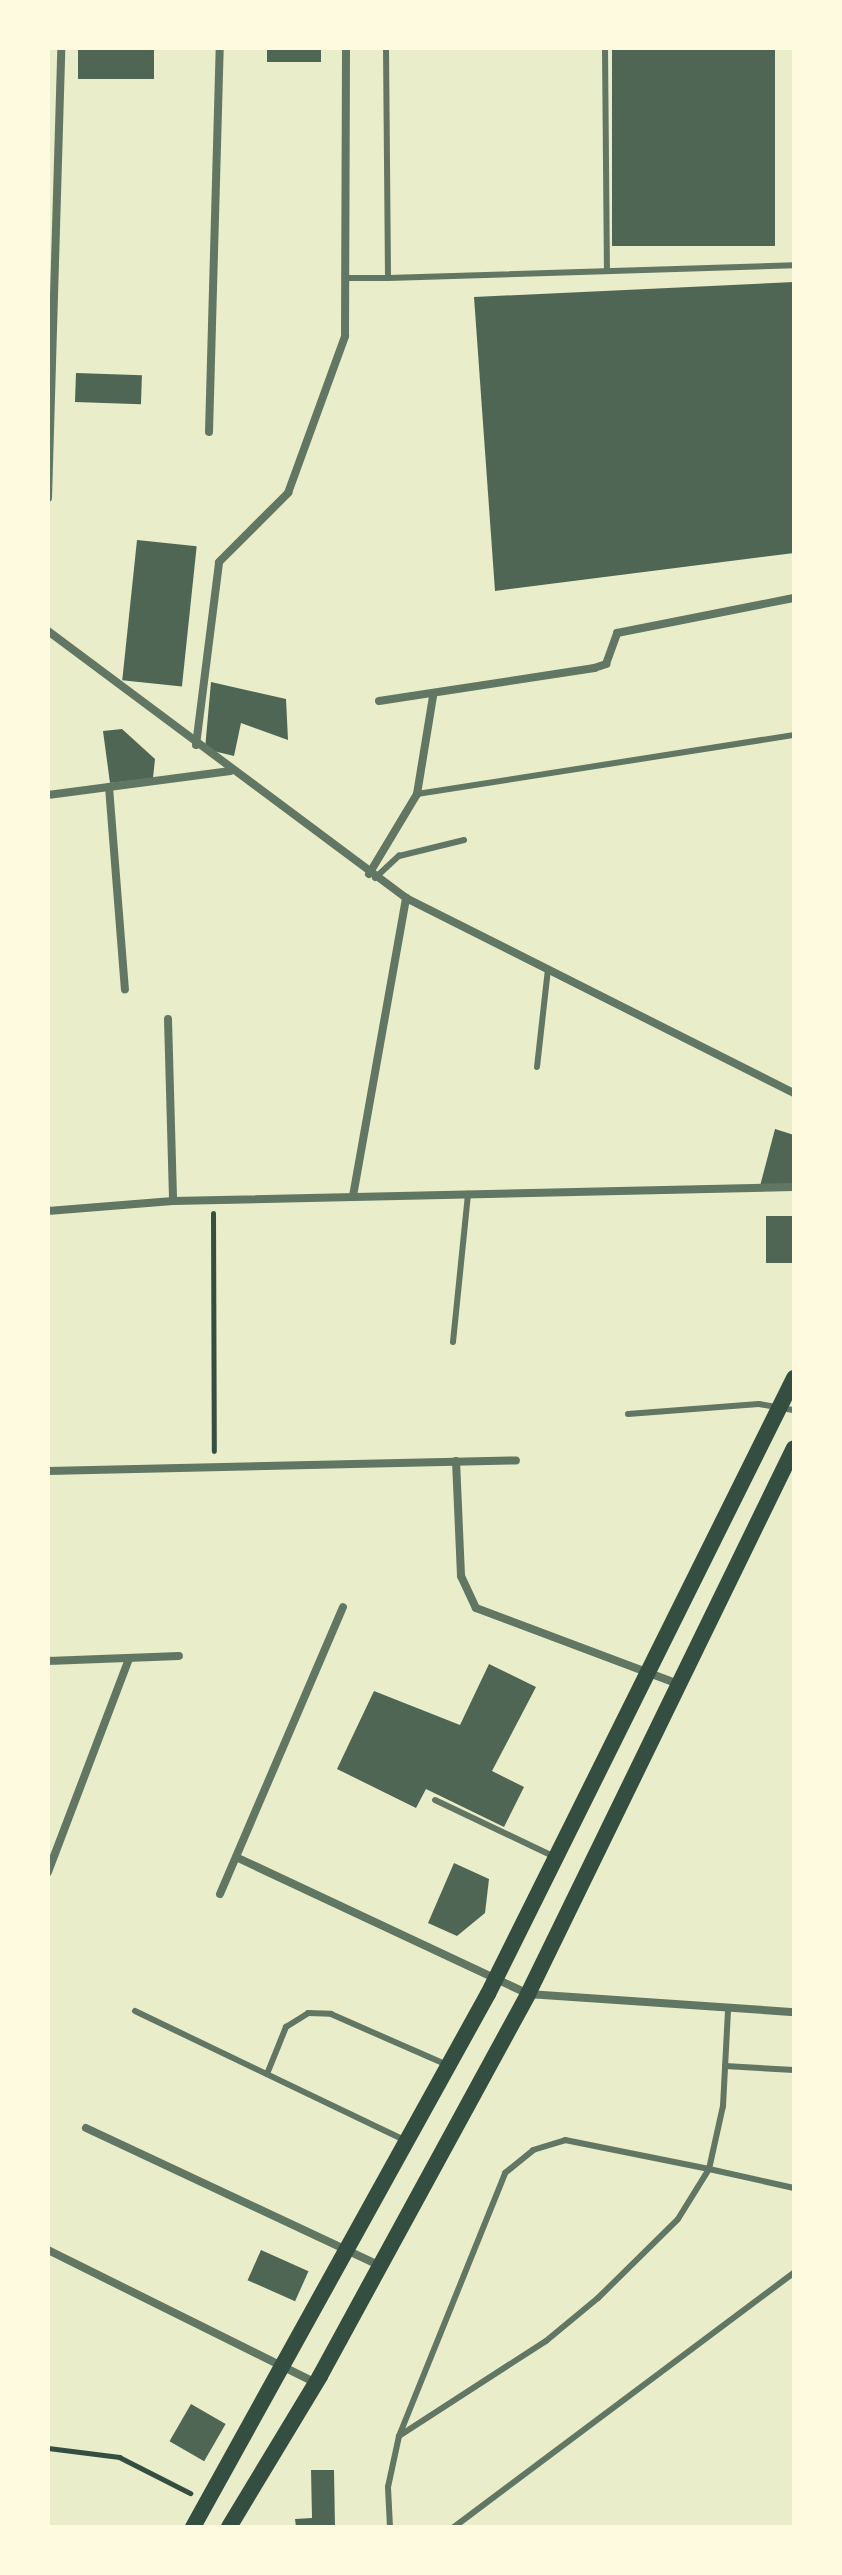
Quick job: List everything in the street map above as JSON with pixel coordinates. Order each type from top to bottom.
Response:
[{"type":"main road","points":[[193,2527],[285,2366],[495,1980],[649,1672],[788,1407],[794,1378]]},
{"type":"main road","points":[[229,2527],[316,2383],[528,1994],[676,1683],[794,1448]]},
{"type":"street","points":[[48,498],[61,48]]},
{"type":"street","points":[[209,432],[220,48]]},
{"type":"street","points":[[196,745],[219,562],[292,485],[343,347],[346,48]]},
{"type":"street","points":[[379,701],[433,696],[594,668],[606,664],[617,633],[794,598]]},
{"type":"street","points":[[48,631],[230,771],[406,898],[794,1093]]},
{"type":"street","points":[[372,876],[417,794],[433,696]]},
{"type":"street","points":[[48,795],[230,771]]},
{"type":"street","points":[[109,787],[125,989]]},
{"type":"street","points":[[353,1196],[406,898]]},
{"type":"street","points":[[168,1019],[173,1201]]},
{"type":"street","points":[[48,1211],[173,1201],[794,1187]]},
{"type":"street","points":[[48,1471],[516,1460]]},
{"type":"street","points":[[456,1461],[461,1576],[476,1608],[676,1683]]},
{"type":"street","points":[[220,1894],[343,1607]]},
{"type":"street","points":[[48,1661],[179,1656]]},
{"type":"street","points":[[48,1872],[129,1659]]},
{"type":"street","points":[[238,1858],[528,1994],[728,2010],[794,2012]]},
{"type":"street","points":[[86,2128],[380,2266]]},
{"type":"street","points":[[48,2250],[316,2383]]},
{"type":"lane","points":[[386,48],[388,278]]},
{"type":"lane","points":[[605,48],[607,271]]},
{"type":"lane","points":[[346,278],[794,265]]},
{"type":"lane","points":[[417,794],[794,735]]},
{"type":"lane","points":[[372,876],[399,856],[464,840]]},
{"type":"lane","points":[[537,1067],[548,969]]},
{"type":"lane","points":[[453,1342],[468,1194]]},
{"type":"lane","points":[[628,1414],[788,1407]]},
{"type":"lane","points":[[435,1800],[556,1858]]},
{"type":"lane","points":[[399,2436],[546,2341],[598,2298],[678,2219],[709,2169],[725,2066],[728,2010]]},
{"type":"lane","points":[[135,2011],[406,2141]]},
{"type":"lane","points":[[267,2074],[286,2027],[308,2013],[331,2014],[448,2066]]},
{"type":"lane","points":[[725,2066],[794,2070]]},
{"type":"lane","points":[[390,2527],[388,2487],[399,2436],[505,2173],[533,2150],[565,2140],[794,2188]]},
{"type":"lane","points":[[454,2527],[794,2273]]},
{"type":"path","points":[[213,1200],[214,1467]]},
{"type":"path","points":[[48,2448],[119,2457],[207,2501]]},
{"type":"building","points":[[78,48],[154,48],[154,79],[78,79]]},
{"type":"building","points":[[267,48],[321,48],[321,62],[267,62]]},
{"type":"building","points":[[612,48],[775,48],[775,246],[612,246]]},
{"type":"building","points":[[794,282],[794,553],[495,591],[474,297]]},
{"type":"building","points":[[76,373],[142,375],[141,404],[75,402]]},
{"type":"building","points":[[137,540],[197,546],[182,686],[122,680]]},
{"type":"building","points":[[211,682],[286,699],[288,740],[241,723],[234,756],[205,749]]},
{"type":"building","points":[[122,729],[155,759],[153,778],[110,783],[103,731]]},
{"type":"building","points":[[775,1129],[794,1135],[794,1184],[760,1186]]},
{"type":"building","points":[[766,1216],[794,1216],[794,1263],[766,1263]]},
{"type":"building","points":[[489,1664],[536,1687],[492,1771],[524,1787],[504,1827],[426,1789],[416,1808],[337,1769],[374,1691],[460,1725]]},
{"type":"building","points":[[454,1863],[489,1879],[485,1913],[457,1936],[428,1923]]},
{"type":"building","points":[[261,2250],[309,2271],[295,2301],[248,2280]]},
{"type":"building","points":[[191,2404],[226,2424],[204,2461],[170,2441]]},
{"type":"building","points":[[311,2470],[334,2470],[335,2527],[296,2527],[295,2519],[312,2518]]}]
